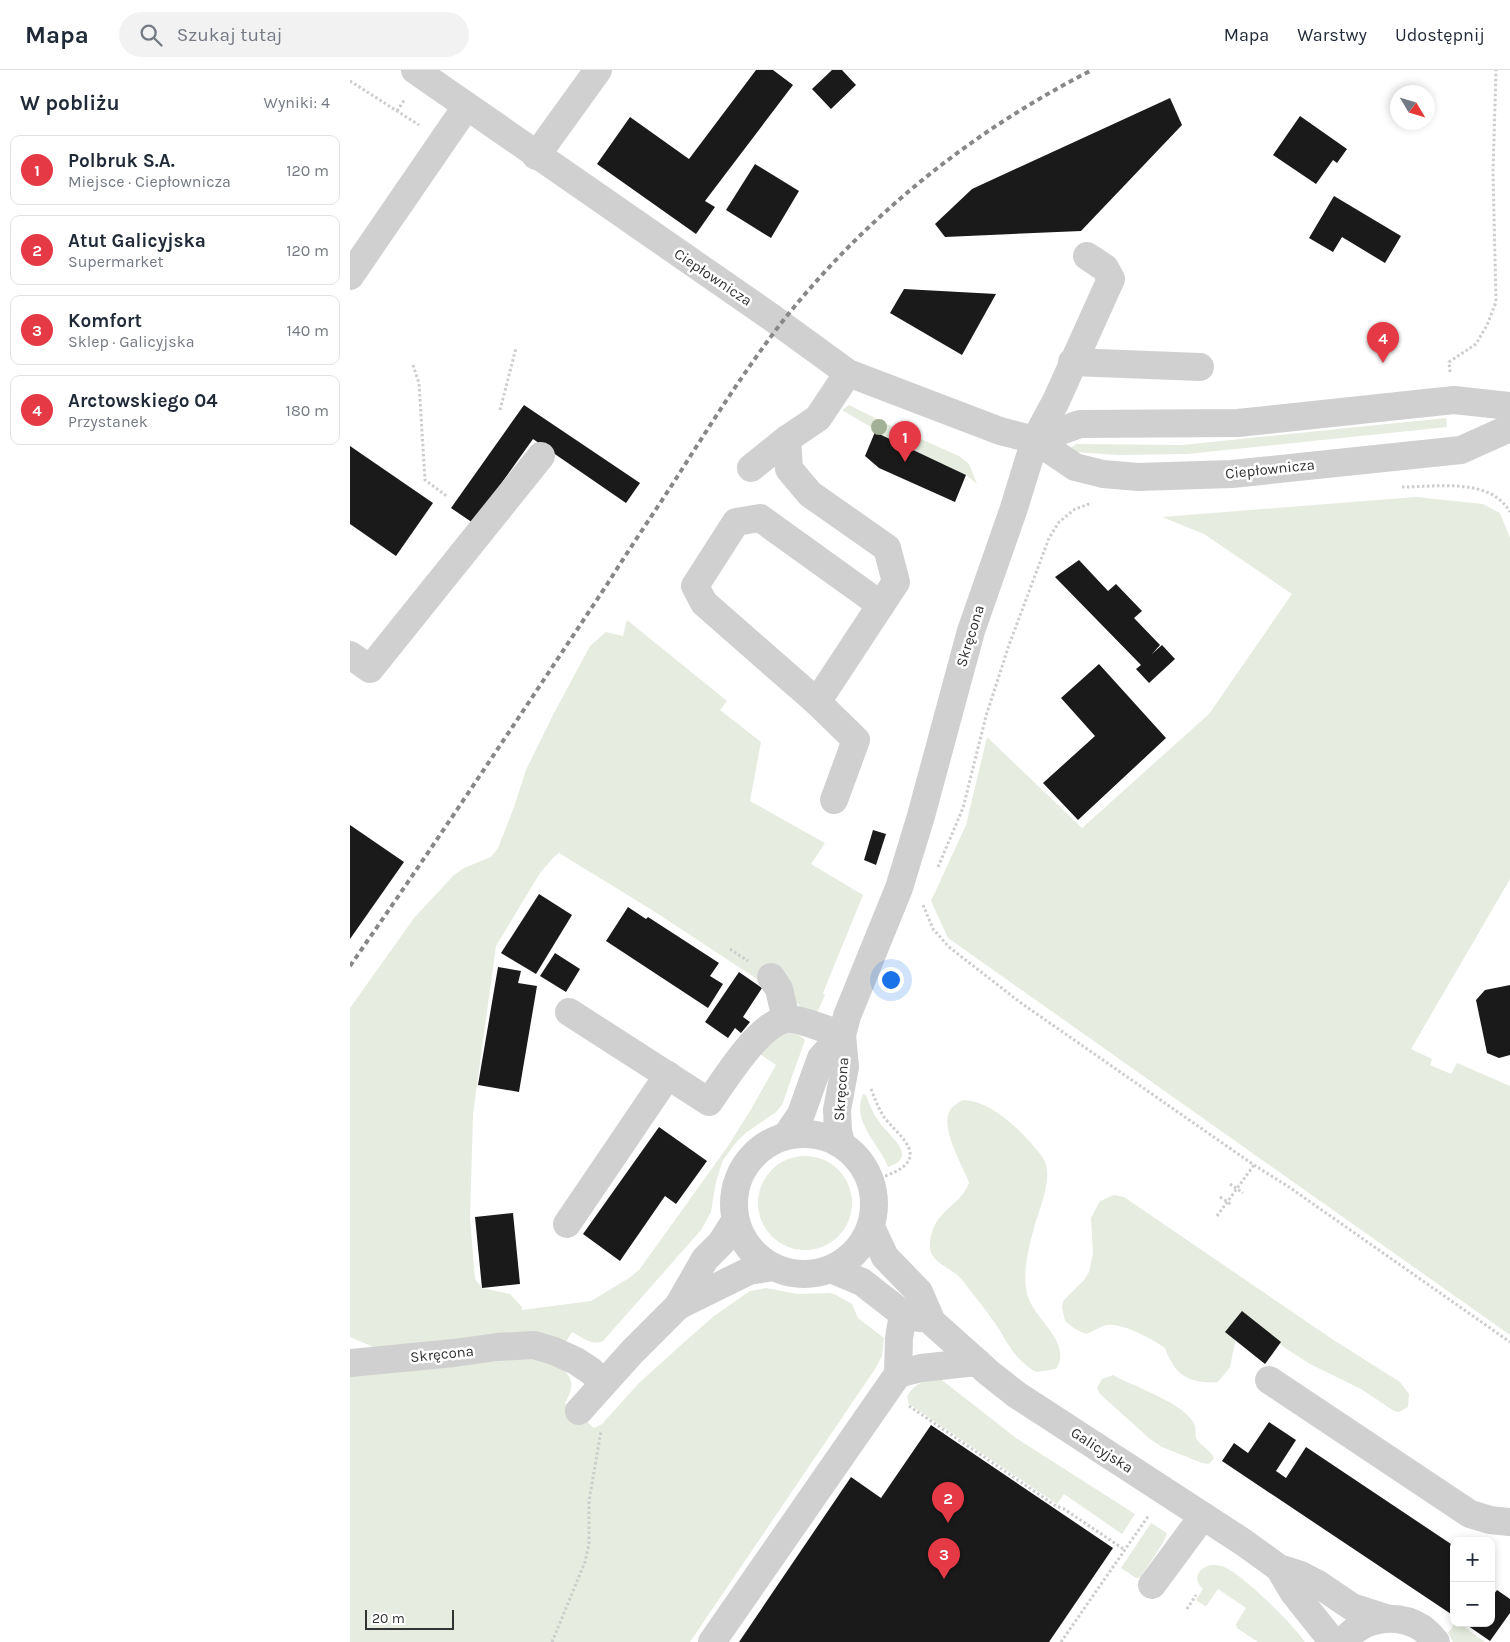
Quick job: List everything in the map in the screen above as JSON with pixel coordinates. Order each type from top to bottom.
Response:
[{"type":"street","name":"Ciepłownicza","points":[[414,70],[771,317],[848,373],[1000,431],[1035,440],[1074,467],[1103,474],[1138,477],[1232,474],[1460,450],[1510,428]]},
{"type":"street","points":[[536,156],[598,70]]},
{"type":"street","points":[[350,276],[466,107]]},
{"type":"street","name":"Skręcona","points":[[787,1135],[801,1114],[821,1058],[844,1026],[891,910],[921,816],[970,631],[1014,508],[1035,440],[1056,401],[1111,278],[1105,268],[1087,256]]},
{"type":"street","points":[[1072,362],[1200,367]]},
{"type":"street","points":[[750,468],[818,418],[848,373]]},
{"type":"street","points":[[1035,440],[1080,424],[1238,423],[1454,400],[1510,406]]},
{"type":"street","points":[[787,439],[789,469],[810,494],[887,548],[896,582],[817,702]]},
{"type":"street","points":[[350,655],[370,669],[541,456]]},
{"type":"street","points":[[834,800],[856,740],[817,702],[704,603],[695,586],[736,522],[760,518],[881,605]]},
{"type":"street","points":[[770,977],[779,989],[786,1020]]},
{"type":"street","points":[[569,1012],[709,1102],[757,1037],[768,1027],[791,1019],[844,1026]]},
{"type":"street","name":"Skręcona","points":[[841,1143],[838,1131],[837,1110],[845,1067],[844,1026]]},
{"type":"street","points":[[567,1224],[668,1075]]},
{"type":"street","points":[[805,1133],[824,1136],[841,1143],[854,1153],[864,1166],[871,1181],[874,1204],[871,1227],[862,1244],[848,1259],[831,1269],[812,1274],[792,1273],[773,1267],[756,1256],[743,1240],[736,1221],[733,1202],[736,1184],[744,1167],[755,1153],[770,1142],[787,1135],[805,1133]]},
{"type":"street","points":[[590,1397],[678,1306],[705,1260],[721,1243],[736,1221]]},
{"type":"street","name":"Galicyjska","points":[[871,1227],[885,1257],[919,1292],[932,1322],[1017,1395],[1203,1516],[1279,1568],[1301,1575],[1318,1584],[1352,1607],[1386,1618],[1404,1620],[1422,1628],[1436,1642]]},
{"type":"street","points":[[678,1306],[749,1271],[773,1267]]},
{"type":"street","name":"Galicyjska","points":[[831,1269],[862,1282],[904,1314],[932,1322]]},
{"type":"street","points":[[712,1642],[898,1374],[899,1338],[904,1314]]},
{"type":"street","name":"Skręcona","points":[[350,1363],[497,1347],[534,1345],[554,1350],[591,1371],[590,1397]]},
{"type":"street","points":[[898,1374],[921,1368],[977,1362]]},
{"type":"street","points":[[1269,1380],[1470,1514],[1490,1520],[1510,1522]]},
{"type":"street","points":[[1152,1585],[1203,1516]]},
{"type":"street","name":"Galicyjska","points":[[1279,1568],[1294,1593],[1333,1642]]},
{"type":"street","points":[[1344,1642],[1358,1628],[1386,1618]]},
{"type":"path","points":[[1448,362],[1476,344],[1487,325],[1496,302],[1493,172],[1496,70]]},
{"type":"path","points":[[350,81],[424,128]]},
{"type":"path","points":[[500,410],[516,348]]},
{"type":"path","points":[[413,364],[419,383],[425,480],[448,497]]},
{"type":"path","points":[[1398,488],[1466,487],[1490,492],[1505,502],[1510,512]]},
{"type":"path","points":[[938,868],[963,808],[986,716],[1009,645],[1049,538],[1059,522],[1075,509],[1098,501]]},
{"type":"path","points":[[919,911],[922,903],[933,928],[949,947],[1020,1003],[1254,1165],[1297,1192],[1510,1342]]},
{"type":"path","points":[[869,1085],[883,1114],[906,1141],[909,1150],[908,1161],[903,1167],[898,1171],[871,1181]]},
{"type":"path","points":[[1217,1216],[1254,1165]]},
{"type":"path","points":[[1230,1184],[1243,1193]]},
{"type":"path","points":[[1220,1197],[1232,1206]]},
{"type":"path","points":[[552,1642],[585,1562],[589,1544],[589,1501],[602,1431],[596,1422],[590,1397]]},
{"type":"path","points":[[934,1423],[1056,1506],[1064,1509],[1125,1550]]},
{"type":"path","points":[[1061,1642],[1149,1514]]},
{"type":"path","points":[[1187,1610],[1196,1595]]},
{"type":"shaded area","points":[[849,405],[959,456],[969,464],[977,484],[966,475],[875,432],[876,430],[842,410]]},
{"type":"shaded area","points":[[1446,418],[1447,427],[1187,454],[1118,455],[1075,452],[1071,448],[1076,444],[1182,445]]},
{"type":"shaded area","points":[[1416,497],[1483,504],[1500,513],[1510,538],[1510,879],[1411,1049],[1432,1059],[1430,1065],[1451,1074],[1457,1063],[1510,1086],[1510,1335],[948,938],[931,901],[966,825],[987,737],[1082,828],[1209,714],[1292,594],[1204,534],[1162,517]]},
{"type":"shaded area","points":[[627,620],[727,701],[720,710],[761,742],[750,801],[825,843],[811,864],[863,895],[823,993],[825,995],[817,1013],[802,1009],[794,999],[760,981],[652,910],[559,853],[554,857],[540,873],[496,946],[473,1114],[470,1218],[475,1279],[482,1288],[510,1294],[522,1307],[522,1310],[591,1301],[629,1278],[639,1270],[726,1149],[750,1111],[776,1065],[760,1054],[775,1039],[793,1033],[805,1040],[782,1105],[776,1112],[738,1140],[723,1160],[716,1182],[711,1212],[701,1230],[603,1341],[591,1342],[572,1332],[566,1342],[544,1358],[564,1370],[568,1375],[571,1380],[571,1386],[570,1394],[565,1403],[594,1428],[602,1424],[639,1383],[714,1316],[750,1291],[766,1288],[797,1294],[830,1293],[836,1295],[852,1304],[858,1318],[884,1338],[882,1356],[690,1642],[350,1642],[350,1370],[376,1348],[350,1337],[350,1008],[414,918],[454,875],[464,868],[491,857],[498,848],[526,770],[590,646],[606,632],[623,636]]},
{"type":"shaded area","points":[[863,1094],[866,1095],[878,1120],[895,1140],[902,1152],[902,1158],[897,1163],[888,1167],[863,1123],[860,1104]]},
{"type":"shaded area","points":[[963,1100],[977,1102],[1002,1116],[1017,1128],[1045,1162],[1047,1183],[1029,1246],[1025,1281],[1029,1300],[1049,1329],[1059,1348],[1060,1358],[1056,1369],[1036,1372],[1028,1367],[1012,1350],[995,1323],[962,1280],[932,1255],[930,1242],[932,1231],[942,1215],[960,1198],[969,1183],[953,1146],[947,1125],[951,1109]]},
{"type":"shaded area","points":[[805,1156],[823,1160],[838,1170],[848,1185],[852,1203],[848,1221],[838,1236],[823,1246],[805,1250],[787,1246],[772,1236],[762,1221],[758,1203],[762,1185],[772,1170],[787,1160]]},
{"type":"shaded area","points":[[1114,1195],[1124,1197],[1332,1339],[1400,1382],[1409,1394],[1408,1407],[1399,1412],[1394,1411],[1361,1389],[1310,1364],[1285,1348],[1264,1331],[1236,1337],[1230,1367],[1218,1382],[1208,1382],[1184,1376],[1173,1365],[1165,1348],[1153,1340],[1128,1329],[1107,1325],[1086,1334],[1075,1329],[1065,1321],[1062,1307],[1063,1301],[1084,1280],[1089,1272],[1093,1254],[1091,1218],[1100,1201]]},
{"type":"shaded area","points":[[1113,1375],[1158,1396],[1182,1410],[1195,1426],[1196,1438],[1214,1458],[1209,1464],[1162,1447],[1150,1439],[1100,1394],[1097,1388],[1102,1379]]},
{"type":"shaded area","points":[[938,1377],[1016,1438],[1135,1514],[1122,1534],[1064,1494],[1057,1504],[909,1404],[907,1397],[916,1386],[924,1381]]},
{"type":"shaded area","points":[[1151,1523],[1167,1533],[1163,1543],[1140,1578],[1136,1578],[1121,1568]]},
{"type":"shaded area","points":[[1206,1566],[1224,1567],[1245,1581],[1280,1613],[1305,1642],[1258,1642],[1237,1628],[1236,1624],[1246,1608],[1218,1589],[1205,1606],[1196,1600],[1203,1589],[1197,1578],[1198,1574]]},
{"type":"shaded area","points":[[1452,1627],[1464,1627],[1485,1642],[1453,1642],[1448,1633]]},
{"type":"building","points":[[756,70],[773,70],[793,85],[705,201],[715,207],[696,234],[597,164],[630,117],[689,159]]},
{"type":"building","points":[[832,70],[842,70],[856,85],[831,109],[812,89]]},
{"type":"building","points":[[1170,98],[1182,125],[1081,231],[945,237],[935,224],[972,189]]},
{"type":"building","points":[[1300,116],[1347,149],[1337,163],[1333,160],[1316,184],[1273,155]]},
{"type":"building","points":[[755,164],[799,191],[771,238],[726,210]]},
{"type":"building","points":[[1334,196],[1401,236],[1385,263],[1342,237],[1333,252],[1309,238]]},
{"type":"building","points":[[904,289],[996,294],[962,355],[890,313]]},
{"type":"building","points":[[524,405],[640,483],[626,503],[533,439],[473,523],[451,508]]},
{"type":"building","points":[[875,432],[966,475],[955,502],[879,468],[865,456]]},
{"type":"building","points":[[350,446],[433,503],[396,556],[350,524]]},
{"type":"building","points":[[1079,560],[1108,591],[1116,584],[1142,611],[1134,618],[1160,645],[1152,654],[1162,645],[1175,659],[1149,683],[1136,669],[1141,665],[1055,577]]},
{"type":"building","points":[[1099,664],[1166,738],[1078,820],[1043,783],[1095,736],[1061,698]]},
{"type":"building","points":[[350,825],[404,862],[350,939]]},
{"type":"building","points":[[873,830],[886,834],[876,865],[864,860]]},
{"type":"building","points":[[539,894],[572,915],[536,974],[501,953]]},
{"type":"building","points":[[628,907],[646,919],[648,917],[719,963],[710,976],[723,984],[708,1008],[606,941]]},
{"type":"building","points":[[555,953],[580,969],[566,992],[540,976]]},
{"type":"building","points":[[498,967],[521,971],[518,983],[537,986],[519,1092],[478,1085]]},
{"type":"building","points":[[739,972],[762,988],[743,1017],[750,1022],[741,1033],[735,1028],[728,1038],[705,1022]]},
{"type":"building","points":[[1510,985],[1510,1055],[1499,1058],[1487,1053],[1476,1000],[1485,990]]},
{"type":"building","points":[[659,1127],[707,1161],[676,1204],[665,1196],[620,1261],[583,1234]]},
{"type":"building","points":[[513,1213],[520,1284],[482,1288],[475,1217]]},
{"type":"building","points":[[1242,1311],[1281,1342],[1265,1364],[1225,1332]]},
{"type":"building","points":[[1269,1422],[1296,1440],[1276,1471],[1286,1478],[1306,1447],[1450,1543],[1450,1613],[1222,1461],[1234,1443],[1248,1453]]},
{"type":"building","points":[[931,1425],[1113,1548],[1049,1642],[739,1642],[851,1477],[881,1498]]},
{"type":"building","points":[[1497,1590],[1510,1599],[1510,1613],[1490,1641],[1470,1627],[1495,1627],[1495,1593]]},
{"type":"railway","points":[[350,966],[608,583],[729,396],[782,322],[849,246],[924,179],[1005,120],[1092,70]]},
{"type":"place","name":"Arctowskiego 04","points":[[1383,363]]},
{"type":"place","name":"Polbruk S.A.","points":[[905,462]]},
{"type":"place","name":"Atut Galicyjska","points":[[948,1523]]},
{"type":"place","name":"Komfort","points":[[944,1579]]}]
